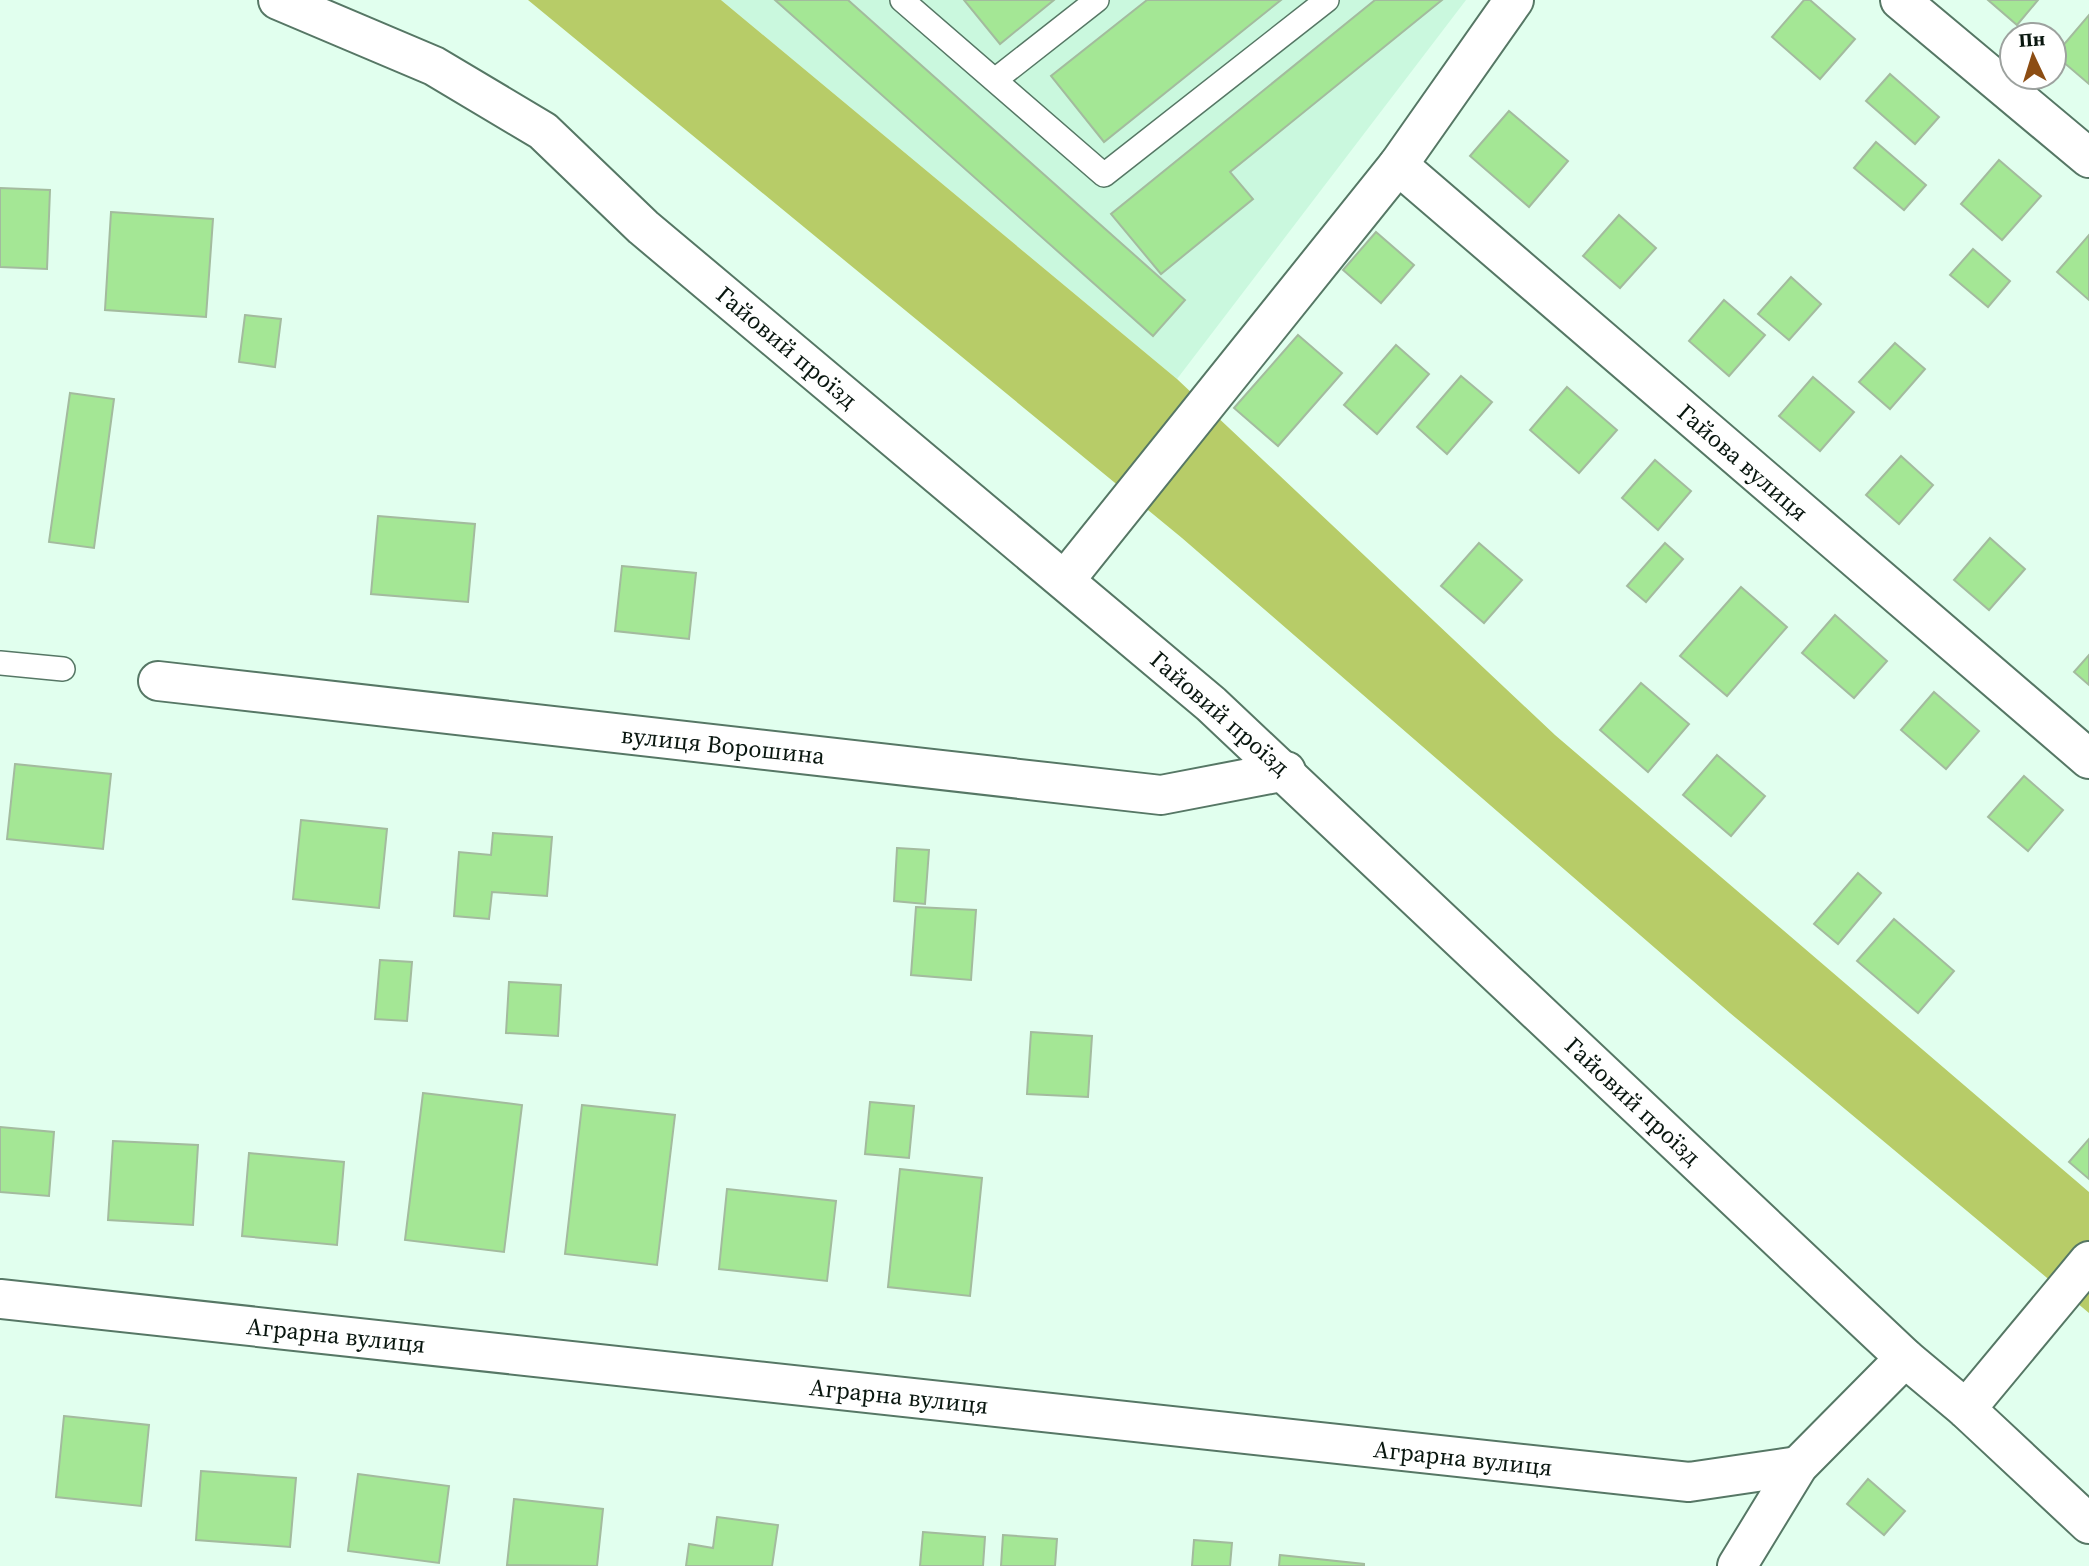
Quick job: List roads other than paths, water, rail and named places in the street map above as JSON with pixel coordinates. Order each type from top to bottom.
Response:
[{"type":"street","name":"Гайовий проїзд","points":[[278,0],[434,66],[543,131],[643,227],[1065,580],[1286,771],[1905,1358],[1966,1409],[2089,1524]]},
{"type":"street","points":[[1065,580],[1398,165],[1514,0]]},
{"type":"street","points":[[1900,0],[2089,158]]},
{"type":"street","name":"Гайова вулиця","points":[[1398,165],[2089,759]]},
{"type":"street","name":"вулиця Ворошина","points":[[158,681],[1161,795],[1286,771]]},
{"type":"street","points":[[1966,1409],[2089,1261]]},
{"type":"street","name":"Аграрна вулиця","points":[[0,1299],[1689,1482],[1798,1466]]},
{"type":"street","points":[[1737,1566],[1798,1466],[1905,1358]]},
{"type":"lane","points":[[902,0],[1104,175],[1327,0]]},
{"type":"lane","points":[[995,80],[1097,0]]},
{"type":"lane","points":[[0,663],[63,669]]}]
